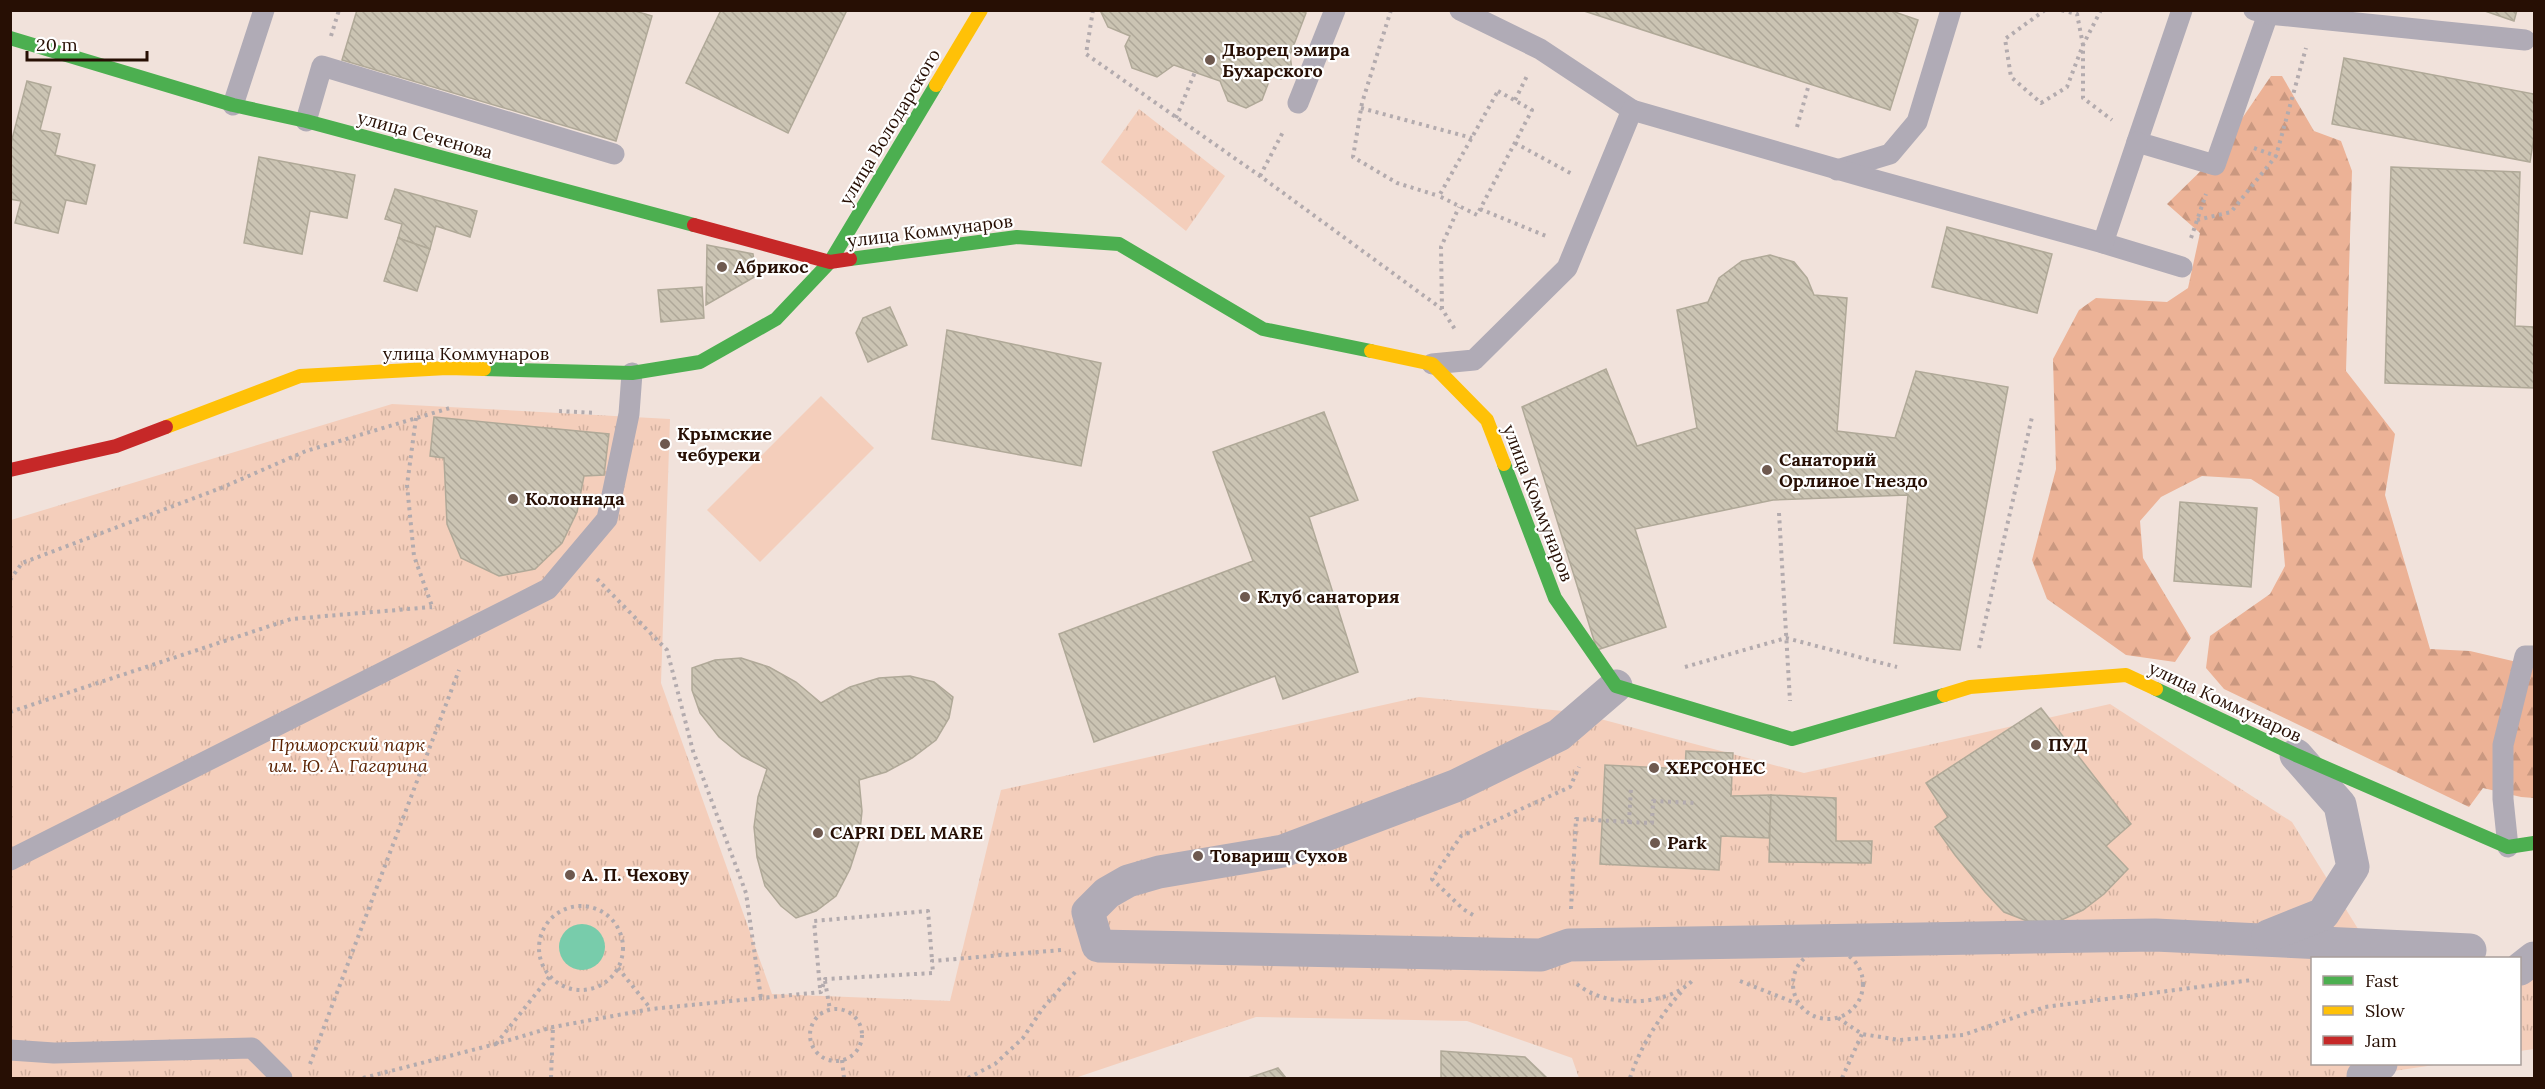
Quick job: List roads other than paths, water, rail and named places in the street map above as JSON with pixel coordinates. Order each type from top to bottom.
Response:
[{"type":"street","name":"улица Володарского","points":[[830,262],[981,10]]},
{"type":"street","name":"улица Сеченова","points":[[10,38],[233,105],[306,122],[830,262]]},
{"type":"street","name":"улица Коммунаров","points":[[10,470],[116,446],[300,376],[447,368],[632,373],[700,362],[776,318],[830,262],[1017,237],[1119,244],[1263,329],[1432,364],[1487,420],[1555,598],[1616,686],[1792,739],[1970,687],[2126,675],[2296,755],[2508,847]]},
{"type":"street","points":[[1616,686],[1559,735],[1455,786],[1283,851],[1159,872],[1128,881],[1107,893],[1088,912],[1098,946],[1541,955],[1569,945],[2155,935],[2470,950],[2464,957]]},
{"type":"street","points":[[2257,940],[2323,914],[2353,867],[2340,806],[2296,755]]},
{"type":"street","points":[[2508,847],[2535,843]]},
{"type":"street","points":[[2521,968],[2535,958]]},
{"type":"street","points":[[2372,1065],[2363,1076],[2380,1065]]},
{"type":"lane","points":[[233,105],[264,10]]},
{"type":"lane","points":[[1298,103],[1335,10]]},
{"type":"lane","points":[[1460,10],[1540,49],[1632,110],[2181,267]]},
{"type":"lane","points":[[1837,170],[1890,154],[1917,122],[1951,10]]},
{"type":"lane","points":[[2103,243],[2182,10]]},
{"type":"lane","points":[[2139,136],[2216,165],[2261,12],[2525,40]]},
{"type":"lane","points":[[306,122],[322,66],[614,154]]},
{"type":"lane","points":[[1432,364],[1474,360],[1567,268],[1632,110]]},
{"type":"lane","points":[[10,860],[548,589],[608,519],[629,414],[632,373]]},
{"type":"lane","points":[[2508,847],[2503,799],[2503,745],[2525,656],[2535,656]]},
{"type":"lane","points":[[10,1050],[54,1053],[252,1048],[282,1078]]},
{"type":"place","name":"Дворец эмира Бухарского","points":[[1210,60]]},
{"type":"place","name":"Абрикос","points":[[722,267]]},
{"type":"place","name":"Крымские чебуреки","points":[[665,444]]},
{"type":"place","name":"Санаторий Орлиное Гнездо","points":[[1767,470]]},
{"type":"place","name":"Колоннада","points":[[513,499]]},
{"type":"place","name":"Клуб санатория","points":[[1245,597]]},
{"type":"place","name":"ПУД","points":[[2036,745]]},
{"type":"place","name":"ХЕРСОНЕС","points":[[1654,768]]},
{"type":"place","name":"CAPRI DEL MARE","points":[[818,833]]},
{"type":"place","name":"Park","points":[[1655,843]]},
{"type":"place","name":"Товарищ Сухов","points":[[1198,856]]},
{"type":"place","name":"А. П. Чехову","points":[[570,875]]},
{"type":"park label","name":"Приморский парк им. Ю. А. Гагарина","points":[[348,756]]}]
